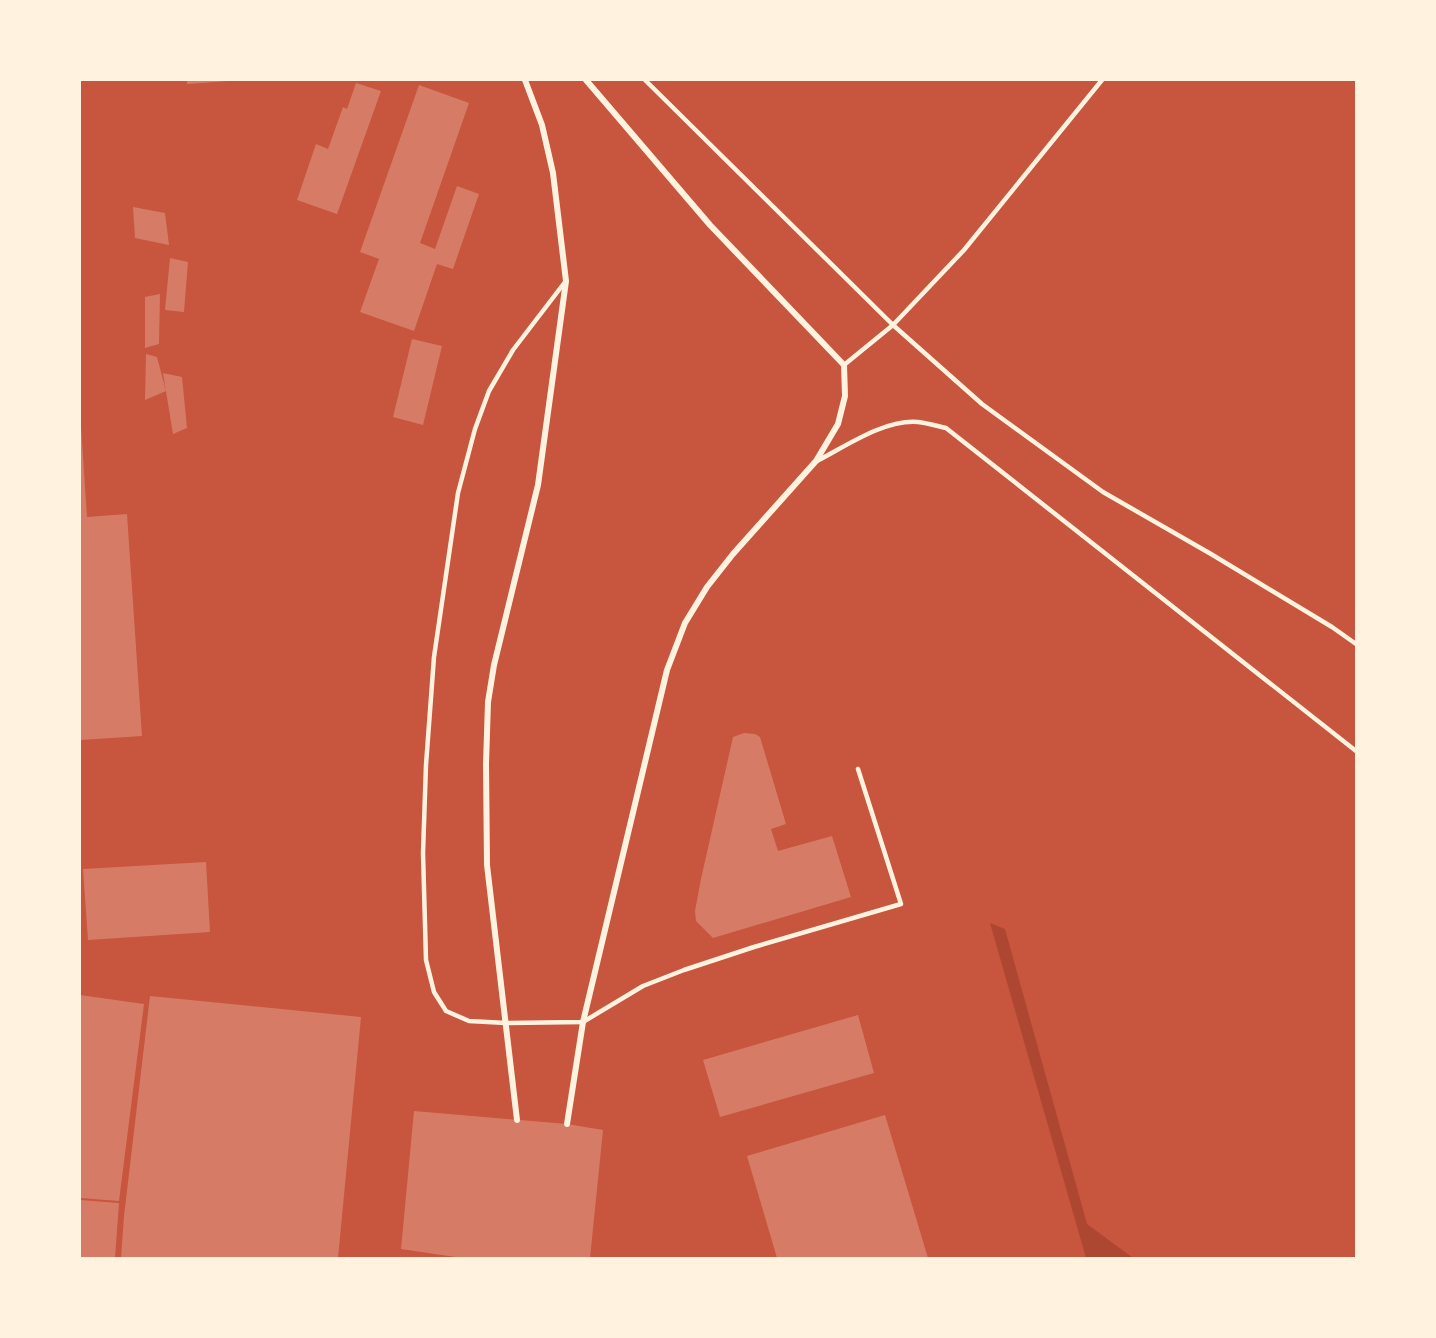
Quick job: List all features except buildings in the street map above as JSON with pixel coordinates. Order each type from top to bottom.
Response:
[{"type":"street","points":[[517,1120],[487,865],[488,702],[494,665],[538,484],[566,281],[553,173],[542,124],[525,80]]},
{"type":"street","points":[[567,1124],[584,1022],[667,670],[686,623],[706,587],[816,461],[838,424],[845,396],[844,365],[710,225],[586,80]]},
{"type":"lane","points":[[645,80],[893,325],[982,404],[1103,492],[1272,590],[1356,644]]},
{"type":"lane","points":[[844,365],[893,325],[964,250],[1102,80]]},
{"type":"lane","points":[[566,281],[513,350],[489,391],[475,429],[458,493],[434,657],[426,765],[423,853],[426,960],[434,992],[446,1011],[469,1021],[584,1022],[643,986],[684,970],[901,904],[858,769]]},
{"type":"lane","points":[[816,461],[889,425],[916,422],[946,428],[1356,751]]},
{"type":"shaded area","points":[[990,923],[1005,929],[1087,1224],[1133,1258],[1086,1258]]}]
